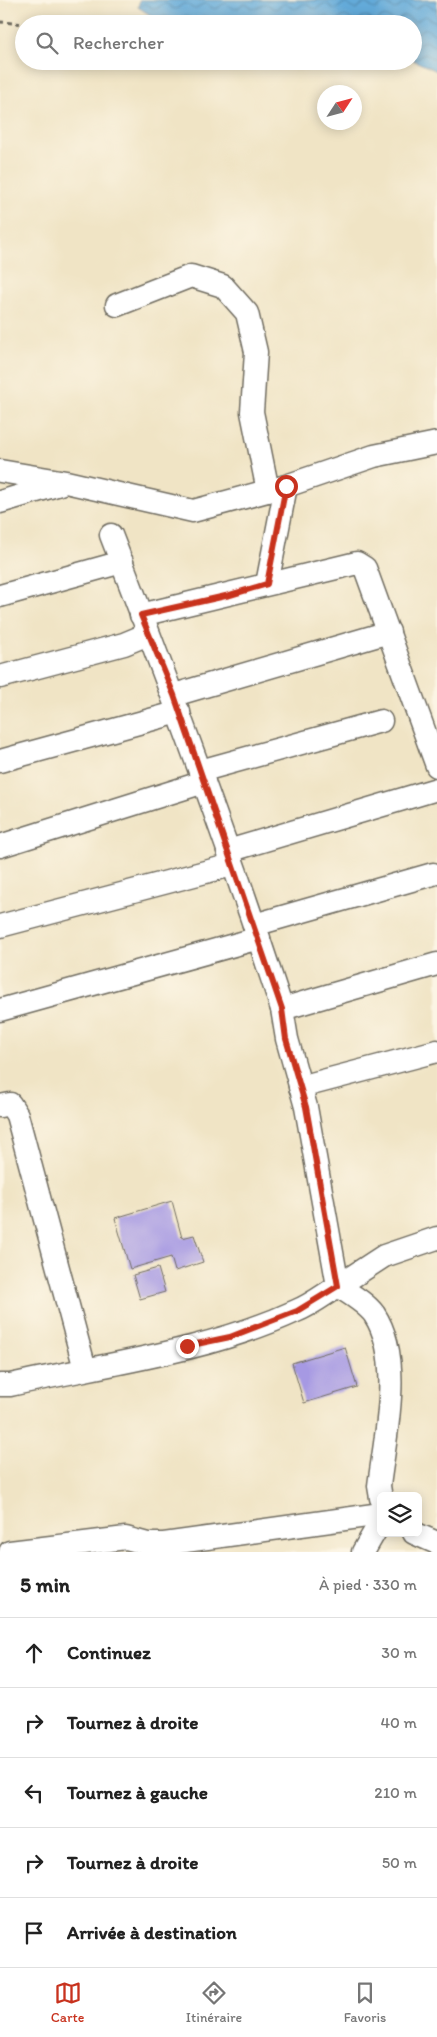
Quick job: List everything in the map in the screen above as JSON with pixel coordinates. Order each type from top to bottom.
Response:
[{"type":"street","points":[[117,305],[191,276],[224,286],[247,313],[256,352],[252,412],[277,489],[267,584]]},
{"type":"street","points":[[0,471],[66,482],[193,511],[277,489],[374,456],[437,443]]},
{"type":"street","points":[[0,502],[66,482]]},
{"type":"street","points":[[111,535],[144,625],[176,703],[257,932],[282,1009],[286,1039],[306,1107],[338,1286],[373,1313],[381,1327],[392,1378],[379,1486],[380,1492]]},
{"type":"street","points":[[0,596],[122,562]]},
{"type":"street","points":[[0,677],[124,644],[144,625],[230,595],[267,584],[356,563],[365,568],[437,766]]},
{"type":"street","points":[[0,762],[389,632]]},
{"type":"street","points":[[0,846],[202,776],[381,721]]},
{"type":"street","points":[[0,926],[230,858],[437,789]]},
{"type":"street","points":[[0,1010],[257,932],[433,874]]},
{"type":"street","points":[[282,1009],[437,964]]},
{"type":"street","points":[[300,1086],[437,1051]]},
{"type":"street","points":[[0,1106],[10,1104],[17,1115],[85,1368]]},
{"type":"street","points":[[0,1385],[10,1385],[230,1337],[297,1311],[384,1256],[437,1238]]},
{"type":"street","points":[[20,1552],[126,1538],[148,1548],[164,1544],[377,1515]]},
{"type":"street","points":[[363,1552],[377,1528]]},
{"type":"street","points":[[422,1536],[437,1543]]},
{"type":"path","points":[[0,22],[15,23]]},
{"type":"water","points":[[140,0],[437,0],[437,71],[422,64],[422,15],[150,15],[138,7]]},
{"type":"building","points":[[172,1201],[182,1238],[194,1235],[203,1262],[175,1271],[171,1257],[130,1269],[115,1218]]},
{"type":"building","points":[[158,1268],[165,1292],[140,1299],[133,1275]]},
{"type":"building","points":[[345,1347],[357,1387],[304,1403],[292,1363]]},
{"type":"route","points":[[187,1346],[230,1337],[297,1311],[338,1286],[306,1107],[286,1039],[282,1009],[174,695],[141,615],[230,595],[267,584],[286,486]]}]
